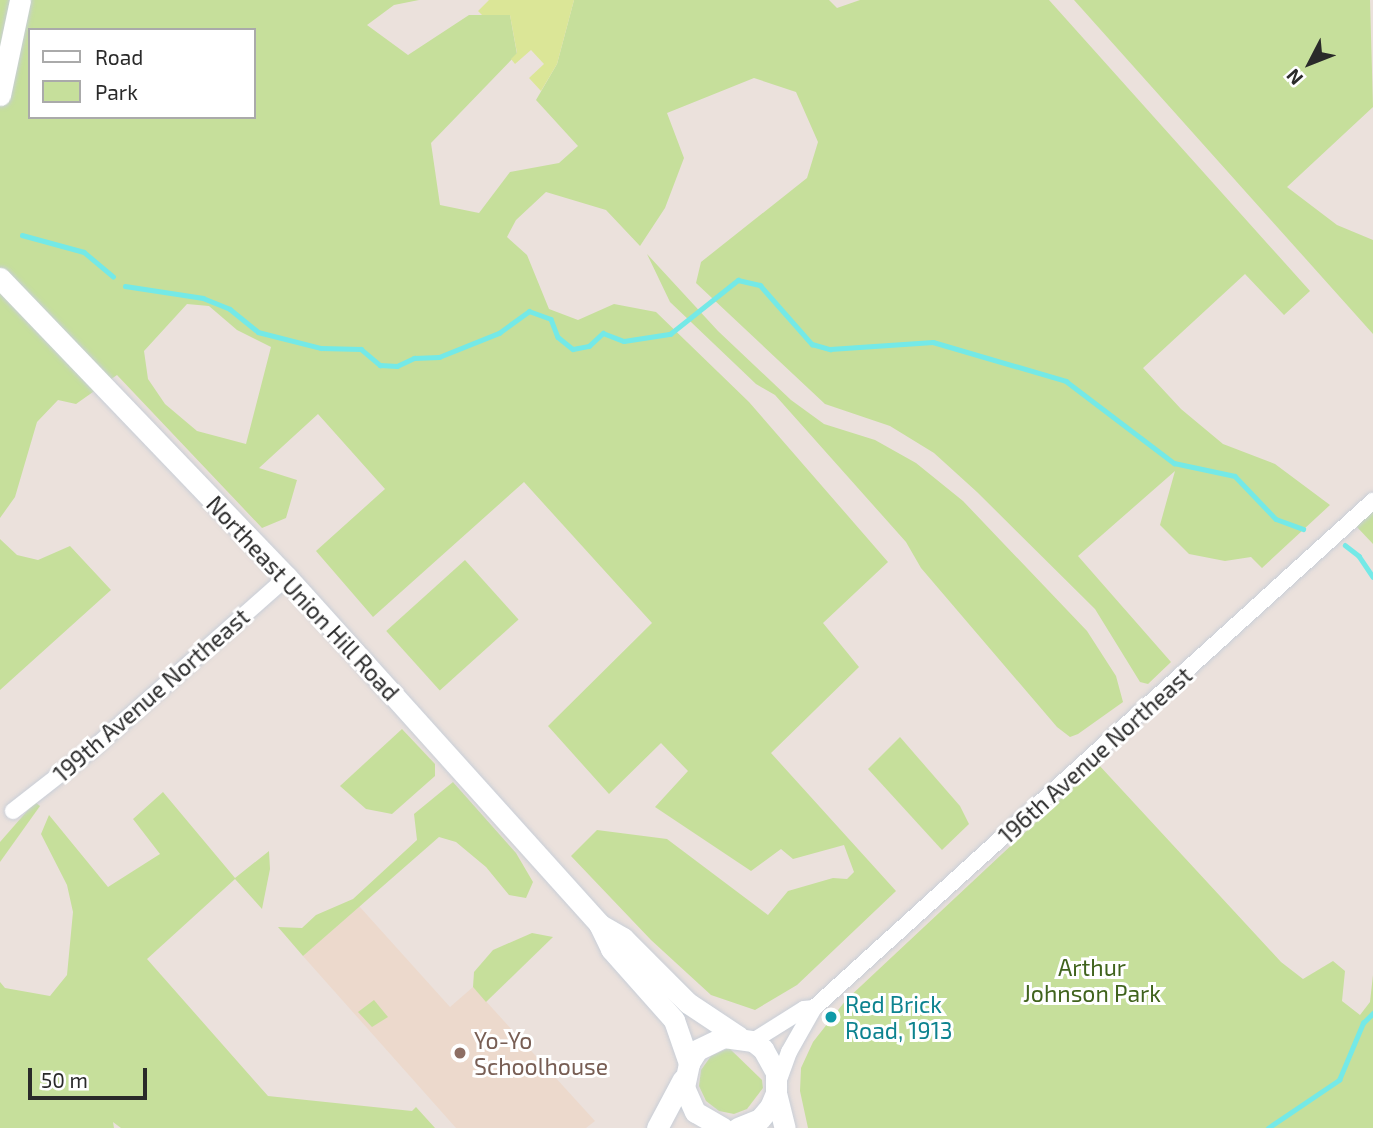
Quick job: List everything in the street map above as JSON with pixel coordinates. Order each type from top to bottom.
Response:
[{"type":"street","points":[[0,95],[20,0]]},
{"type":"street","name":"Northeast Union Hill Road","points":[[0,278],[287,577],[599,924],[611,949],[674,1020],[687,1068],[684,1087],[695,1112],[718,1128]]},
{"type":"street","name":"196th Avenue Northeast","points":[[777,1089],[789,1052],[814,1008],[1373,501]]},
{"type":"street","name":"199th Avenue Northeast","points":[[13,811],[103,740],[287,577]]},
{"type":"street","name":"Northeast Union Hill Road","points":[[599,924],[623,938],[688,1003],[746,1039],[771,1060],[777,1089]]},
{"type":"street","name":"196th Avenue Northeast","points":[[746,1039],[804,1009],[814,1008]]},
{"type":"street","points":[[657,1128],[676,1100],[687,1068],[710,1041],[746,1039]]},
{"type":"street","points":[[738,1128],[760,1119],[777,1089]]},
{"type":"street","points":[[777,1089],[785,1128]]},
{"type":"shaded area","name":"Yo-Yo Schoolhouse","points":[[359,906],[450,1007],[473,987],[595,1121],[586,1128],[456,1128],[303,956]]},
{"type":"green space","points":[[0,0],[419,0],[394,5],[367,25],[408,55],[469,15],[510,15],[517,54],[431,143],[440,205],[479,213],[510,172],[559,163],[578,146],[536,100],[557,64],[574,0],[829,0],[837,8],[860,0],[1049,0],[1310,291],[1284,315],[1245,274],[1143,368],[1181,409],[1223,444],[1275,464],[1330,505],[1262,568],[1251,557],[1225,561],[1189,554],[1160,525],[1175,471],[1078,556],[1171,662],[1148,684],[1140,682],[1095,609],[934,453],[890,426],[825,404],[696,283],[701,262],[807,178],[818,142],[796,92],[754,78],[667,113],[684,158],[665,208],[640,246],[606,210],[546,192],[516,220],[507,237],[527,255],[549,309],[578,320],[614,304],[656,312],[749,402],[888,562],[823,623],[859,667],[771,753],[896,891],[797,985],[755,1010],[711,995],[651,940],[571,856],[597,830],[667,839],[768,915],[788,891],[833,878],[847,879],[854,872],[844,845],[793,859],[781,849],[751,871],[655,807],[688,771],[661,743],[609,794],[548,726],[652,623],[524,482],[373,617],[316,551],[385,489],[318,414],[259,468],[297,480],[286,518],[262,528],[117,375],[76,404],[58,400],[37,422],[15,497],[0,518]],"holes":[[[187,304],[209,306],[237,330],[271,347],[246,444],[197,431],[165,404],[148,379],[144,351]]]},
{"type":"green space","points":[[489,0],[574,0],[557,64],[541,91],[529,78],[544,64],[531,50],[515,64],[511,59],[517,53],[510,15],[482,15],[478,11]]},
{"type":"green space","points":[[1074,0],[1370,0],[1373,107],[1287,187],[1337,225],[1373,240],[1373,334]]},
{"type":"green space","points":[[647,254],[718,331],[791,400],[824,424],[875,440],[916,463],[963,501],[1087,631],[1116,676],[1123,702],[1078,734],[1070,737],[1057,727],[921,568],[906,542],[775,395],[756,384],[670,302]]},
{"type":"green space","points":[[1373,510],[1373,544],[1356,526]]},
{"type":"green space","points":[[0,539],[17,555],[38,560],[70,546],[111,590],[0,690]]},
{"type":"green space","points":[[465,560],[519,619],[440,690],[386,631]]},
{"type":"green space","points":[[402,729],[435,764],[435,776],[392,814],[366,809],[340,786]]},
{"type":"green space","points":[[900,737],[960,806],[969,824],[942,850],[868,769]]},
{"type":"green space","name":"Arthur Johnson Park","points":[[1098,764],[1281,962],[1303,979],[1333,961],[1345,971],[1342,1001],[1360,1015],[1370,1002],[1373,975],[1373,1128],[808,1128],[800,1091],[801,1068],[813,1042],[846,1000]]},
{"type":"green space","points":[[453,782],[516,853],[533,882],[526,898],[509,895],[486,867],[456,842],[439,837],[303,956],[278,927],[302,928],[316,915],[353,899],[417,840],[414,814]]},
{"type":"green space","points":[[163,792],[235,878],[269,851],[270,869],[262,909],[235,879],[147,959],[268,1096],[412,1111],[416,1107],[435,1128],[121,1128],[113,1122],[114,1128],[0,1128],[0,982],[5,988],[50,996],[67,975],[73,912],[67,885],[41,834],[49,815],[108,887],[160,854],[133,819]]},
{"type":"green space","points":[[35,802],[40,806],[0,862],[0,842]]},
{"type":"green space","points":[[532,933],[553,937],[486,1002],[473,987],[474,972],[493,950]]},
{"type":"green space","points":[[374,1000],[388,1017],[372,1027],[358,1012]]},
{"type":"green space","points":[[729,1048],[762,1080],[763,1088],[747,1109],[734,1114],[719,1111],[706,1101],[699,1086],[701,1070],[711,1056]]},
{"type":"waterway","points":[[22,235],[84,252],[113,276]]},
{"type":"waterway","points":[[125,286],[203,298],[230,309],[258,332],[321,348],[361,349],[380,365],[397,366],[414,358],[439,357],[499,333],[529,311],[551,319],[558,337],[573,349],[589,346],[603,333],[624,341],[670,334],[738,280],[760,285],[812,344],[830,349],[933,342],[1066,381],[1174,463],[1235,476],[1276,519],[1303,529]]},
{"type":"waterway","points":[[1345,545],[1359,556],[1373,577]]},
{"type":"waterway","points":[[1268,1128],[1339,1080],[1363,1023],[1373,1013]]},
{"type":"place","name":"Red Brick Road, 1913","points":[[831,1017]]},
{"type":"place","name":"Yo-Yo Schoolhouse","points":[[460,1053]]}]
